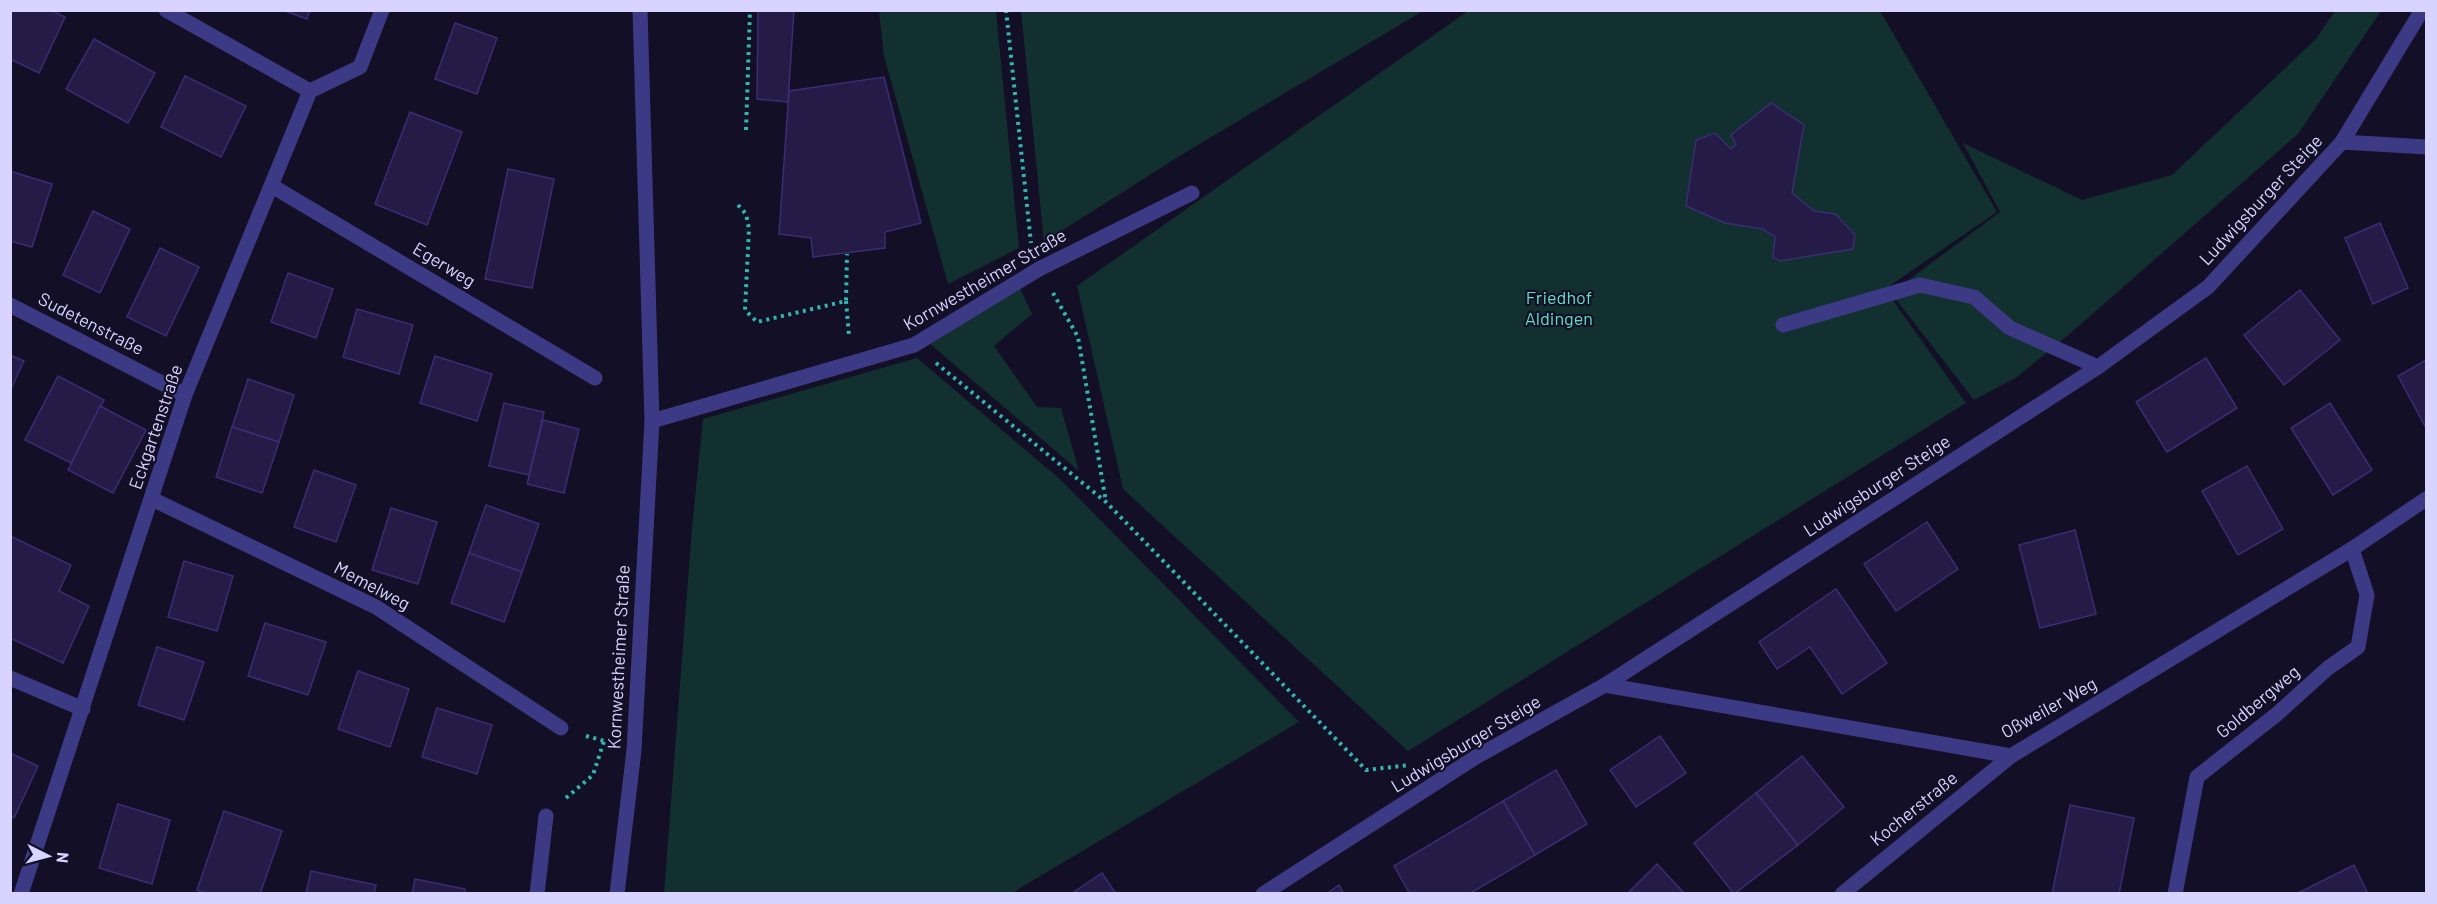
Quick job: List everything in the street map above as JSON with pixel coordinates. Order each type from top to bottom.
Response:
[{"type":"street","points":[[166,10],[310,91],[360,67],[382,10]]},
{"type":"street","name":"Kornwestheimer Straße","points":[[617,894],[634,750],[652,421],[640,10]]},
{"type":"street","name":"Ludwigsburger Steige","points":[[1263,894],[1476,757],[1605,685],[2098,367],[2208,287],[2342,142],[2422,10]]},
{"type":"street","name":"Eckgartenstraße","points":[[19,894],[83,709],[185,395],[310,91]]},
{"type":"street","points":[[2342,142],[2427,147]]},
{"type":"street","name":"Egerweg","points":[[272,186],[595,378]]},
{"type":"street","name":"Kornwestheimer Straße","points":[[652,421],[914,345],[1039,269],[1192,193]]},
{"type":"street","points":[[1782,325],[1920,285],[1974,297],[2010,328],[2098,367]]},
{"type":"street","name":"Sudetenstraße","points":[[10,305],[185,395]]},
{"type":"street","name":"Memelweg","points":[[152,499],[376,607],[561,728]]},
{"type":"street","name":"Oßweiler Weg","points":[[1605,685],[2011,756],[2352,549],[2427,499]]},
{"type":"street","name":"Goldbergweg","points":[[2175,894],[2197,777],[2277,714],[2328,668],[2358,647],[2367,595],[2352,549]]},
{"type":"street","points":[[10,678],[83,709]]},
{"type":"street","name":"Kocherstraße","points":[[1842,894],[2011,756]]},
{"type":"street","points":[[537,894],[546,816]]},
{"type":"street","points":[[10,890],[19,894]]},
{"type":"path","points":[[746,130],[750,10]]},
{"type":"path","points":[[1006,10],[1032,252],[1039,269],[1078,338],[1106,502]]},
{"type":"path","points":[[738,205],[747,214],[749,229],[745,310],[757,322],[846,301]]},
{"type":"path","points":[[847,254],[846,301],[851,363]]},
{"type":"path","points":[[914,345],[1106,502],[1366,770],[1421,763]]},
{"type":"path","points":[[561,728],[634,750]]},
{"type":"path","points":[[546,816],[593,775],[604,741]]},
{"type":"green space","points":[[1021,10],[1423,11],[1186,152],[1044,242]]},
{"type":"green space","points":[[879,11],[996,11],[1019,248],[948,284],[884,56]]},
{"type":"green space","name":"Friedhof Aldingen","points":[[1468,11],[1880,11],[1997,212],[1885,289],[1966,403],[1408,751],[1123,489],[1077,286]]},
{"type":"green space","points":[[2335,11],[2381,11],[2298,134],[2073,331],[2017,377],[1974,400],[1891,293],[2000,212],[1963,143],[2082,200],[2172,175],[2316,39]]},
{"type":"green space","points":[[1020,288],[1032,314],[994,346],[1037,407],[1061,408],[1079,471],[930,344]]},
{"type":"green space","points":[[917,358],[1061,480],[1299,722],[1012,893],[664,893],[692,528],[703,419]]},
{"type":"building","points":[[10,10],[51,10],[65,17],[39,73],[10,59]]},
{"type":"building","points":[[282,10],[310,10],[307,19]]},
{"type":"building","points":[[758,10],[794,10],[788,102],[757,99]]},
{"type":"building","points":[[455,23],[497,38],[477,94],[435,79]]},
{"type":"building","points":[[94,39],[155,73],[128,123],[66,89]]},
{"type":"building","points":[[185,76],[246,106],[221,157],[161,127]]},
{"type":"building","points":[[884,77],[921,223],[885,232],[885,248],[813,257],[811,238],[779,234],[789,91]]},
{"type":"building","points":[[1771,103],[1804,125],[1792,193],[1814,211],[1835,214],[1855,235],[1853,249],[1780,261],[1773,257],[1775,237],[1763,229],[1725,223],[1686,206],[1696,140],[1715,133],[1731,149],[1736,144],[1731,135]]},
{"type":"building","points":[[410,112],[462,132],[427,225],[375,204]]},
{"type":"building","points":[[508,169],[554,179],[532,288],[485,279]]},
{"type":"building","points":[[10,171],[52,184],[32,247],[10,241]]},
{"type":"building","points":[[93,211],[130,229],[100,293],[63,275]]},
{"type":"building","points":[[2380,223],[2408,288],[2373,304],[2345,238]]},
{"type":"building","points":[[160,248],[199,267],[166,336],[127,317]]},
{"type":"building","points":[[288,273],[333,289],[316,338],[271,322]]},
{"type":"building","points":[[2300,290],[2340,340],[2284,385],[2244,335]]},
{"type":"building","points":[[357,309],[413,325],[399,374],[343,357]]},
{"type":"building","points":[[10,355],[24,361],[10,391]]},
{"type":"building","points":[[435,356],[492,374],[477,421],[420,403]]},
{"type":"building","points":[[2206,358],[2237,408],[2167,452],[2136,402]]},
{"type":"building","points":[[2426,360],[2426,428],[2398,376]]},
{"type":"building","points":[[58,376],[104,400],[71,463],[25,440]]},
{"type":"building","points":[[248,379],[294,395],[279,442],[232,427]]},
{"type":"building","points":[[504,403],[544,412],[529,475],[489,466]]},
{"type":"building","points":[[2330,403],[2372,470],[2333,495],[2291,428]]},
{"type":"building","points":[[100,406],[146,430],[113,493],[68,470]]},
{"type":"building","points":[[543,420],[579,429],[564,493],[527,484]]},
{"type":"building","points":[[232,427],[279,442],[262,493],[216,477]]},
{"type":"building","points":[[2247,466],[2283,529],[2238,555],[2202,491]]},
{"type":"building","points":[[314,470],[356,485],[336,542],[294,527]]},
{"type":"building","points":[[486,505],[539,524],[522,572],[469,553]]},
{"type":"building","points":[[391,508],[437,522],[418,584],[372,570]]},
{"type":"building","points":[[1927,522],[1958,569],[1896,611],[1864,564]]},
{"type":"building","points":[[2075,530],[2096,614],[2040,628],[2019,545]]},
{"type":"building","points":[[10,536],[71,565],[59,591],[89,606],[63,663],[10,638]]},
{"type":"building","points":[[469,553],[522,572],[504,622],[451,603]]},
{"type":"building","points":[[184,561],[233,576],[217,631],[168,617]]},
{"type":"building","points":[[1836,589],[1887,663],[1842,694],[1810,647],[1777,669],[1759,642]]},
{"type":"building","points":[[265,623],[326,642],[308,695],[248,676]]},
{"type":"building","points":[[157,647],[204,662],[184,720],[138,705]]},
{"type":"building","points":[[358,671],[409,689],[390,747],[338,729]]},
{"type":"building","points":[[437,708],[492,725],[477,774],[422,757]]},
{"type":"building","points":[[1660,736],[1686,773],[1636,807],[1610,770]]},
{"type":"building","points":[[10,753],[38,766],[14,818],[10,816]]},
{"type":"building","points":[[1802,756],[1844,807],[1798,845],[1756,793]]},
{"type":"building","points":[[1556,770],[1587,824],[1535,855],[1503,801]]},
{"type":"building","points":[[1756,793],[1798,845],[1734,894],[1694,843]]},
{"type":"building","points":[[1503,801],[1535,855],[1469,894],[1410,894],[1394,866]]},
{"type":"building","points":[[118,804],[170,820],[152,884],[99,868]]},
{"type":"building","points":[[2070,805],[2134,818],[2119,894],[2052,894]]},
{"type":"building","points":[[224,811],[282,831],[260,894],[206,894],[197,890]]},
{"type":"building","points":[[1657,864],[1685,894],[1627,894]]},
{"type":"building","points":[[2354,865],[2368,894],[2296,894]]},
{"type":"building","points":[[311,871],[376,885],[374,894],[306,894]]},
{"type":"building","points":[[1102,873],[1116,894],[1071,894]]},
{"type":"building","points":[[415,879],[465,889],[464,894],[412,894]]},
{"type":"building","points":[[1339,885],[1344,894],[1326,894]]}]
